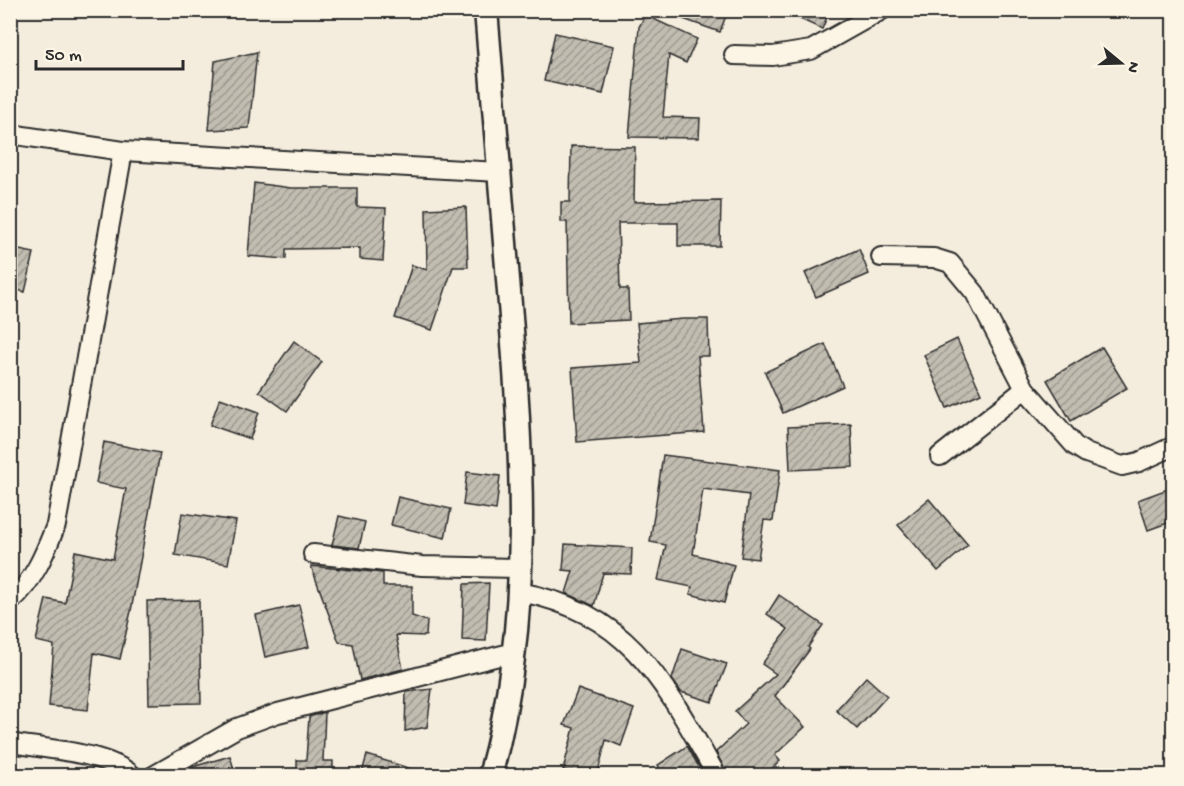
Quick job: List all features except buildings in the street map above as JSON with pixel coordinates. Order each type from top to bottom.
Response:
[{"type":"street","points":[[486,10],[517,393],[522,568],[514,652],[490,776]]},
{"type":"street","points":[[734,55],[773,56],[811,50],[882,10]]},
{"type":"street","points":[[10,134],[123,151],[499,172]]},
{"type":"street","points":[[10,602],[25,590],[42,559],[56,525],[123,151]]},
{"type":"street","points":[[881,257],[934,258],[950,263],[975,293],[1025,389],[1075,446],[1103,461],[1122,466],[1139,462],[1173,446]]},
{"type":"street","points":[[940,456],[1025,389]]},
{"type":"street","points":[[313,554],[422,566],[522,568]]},
{"type":"street","points":[[520,592],[549,598],[595,618],[628,643],[665,685],[717,776]]},
{"type":"street","points":[[153,776],[237,728],[278,714],[514,652]]},
{"type":"street","points":[[10,743],[100,759],[125,768],[133,776]]}]
